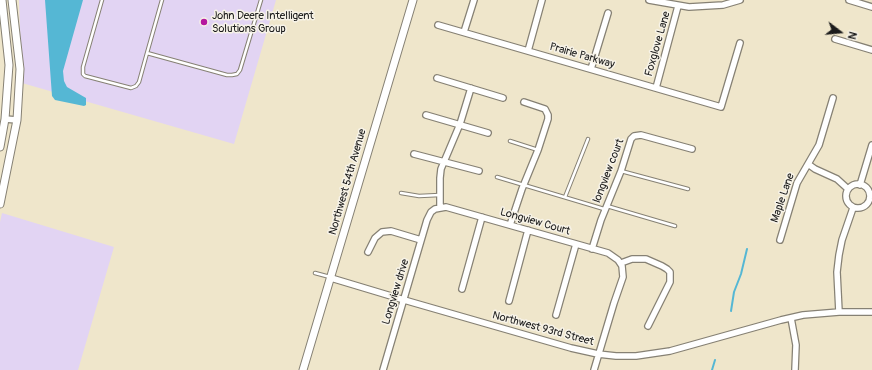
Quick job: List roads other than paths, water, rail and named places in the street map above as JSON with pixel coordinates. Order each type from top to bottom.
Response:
[{"type":"street","points":[[0,147],[5,119],[8,65],[2,0]]},
{"type":"street","points":[[0,204],[17,120],[20,69],[12,0]]},
{"type":"street","name":"Northwest 54th Avenue","points":[[303,370],[413,0]]},
{"type":"street","points":[[464,32],[474,0]]},
{"type":"street","points":[[528,51],[542,0]]},
{"type":"street","points":[[650,0],[688,7],[723,5],[740,0]]},
{"type":"street","points":[[848,0],[872,7]]},
{"type":"street","name":"Foxglove Lane","points":[[656,88],[678,6]]},
{"type":"street","points":[[592,69],[608,13]]},
{"type":"street","name":"Prairie Parkway","points":[[438,25],[721,107],[740,42]]},
{"type":"street","points":[[835,39],[872,50]]},
{"type":"street","points":[[437,78],[504,98]]},
{"type":"street","points":[[440,207],[440,178],[444,162],[460,124],[471,88]]},
{"type":"street","name":"Maple Lane","points":[[780,240],[797,183],[819,146],[833,98]]},
{"type":"street","name":"longview court","points":[[510,225],[538,150],[548,115],[545,109],[524,102]]},
{"type":"street","points":[[426,115],[488,133]]},
{"type":"street","points":[[5,119],[17,120]]},
{"type":"street","name":"longview court","points":[[592,249],[621,171],[630,142],[634,136],[641,135],[692,149]]},
{"type":"street","points":[[860,184],[872,145]]},
{"type":"street","points":[[414,154],[479,171]]},
{"type":"street","name":"Maple Lane","points":[[808,164],[815,169],[837,179],[848,189]]},
{"type":"street","points":[[860,184],[866,188],[871,199],[862,208],[853,208],[847,203],[846,196],[848,189],[852,186],[860,184]]},
{"type":"street","name":"Longview Court","points":[[440,207],[446,206],[576,244],[614,256],[621,263]]},
{"type":"street","name":"Longview drive","points":[[383,370],[427,220],[431,212],[440,207]]},
{"type":"street","points":[[839,312],[837,272],[839,255],[842,240],[853,208]]},
{"type":"street","name":"longview court","points":[[462,288],[482,217]]},
{"type":"street","name":"longview court","points":[[509,301],[528,230]]},
{"type":"street","points":[[368,252],[375,238],[382,232],[391,231],[421,240]]},
{"type":"street","name":"longview court","points":[[556,315],[576,244]]},
{"type":"street","points":[[594,370],[623,277],[621,263],[632,259],[646,259],[664,267],[670,272],[670,282],[648,326]]},
{"type":"street","name":"Northwest 93rd Street","points":[[331,278],[571,348],[598,354],[636,356],[670,351],[790,318],[839,312],[872,312]]},
{"type":"street","points":[[790,318],[796,345],[795,370]]},
{"type":"lane","points":[[102,0],[83,67],[83,74],[85,76],[131,88],[136,86],[139,82],[162,0]]},
{"type":"lane","points":[[148,53],[227,75],[232,76],[237,74],[240,70],[261,0]]},
{"type":"lane","points":[[565,197],[588,139]]},
{"type":"lane","points":[[510,141],[538,150]]},
{"type":"lane","points":[[621,171],[688,189]]},
{"type":"lane","points":[[498,177],[565,197],[675,226]]},
{"type":"lane","points":[[401,193],[419,196],[440,195]]},
{"type":"lane","points":[[315,273],[331,278]]},
{"type":"water","points":[[45,0],[83,0],[63,71],[64,81],[67,87],[86,98],[86,105],[84,106],[55,100],[52,96]]},
{"type":"waterway","points":[[731,311],[734,292],[741,274],[747,249]]},
{"type":"waterway","points":[[712,370],[715,360]]},
{"type":"place","name":"John Deere Intelligent Solutions Group","points":[[204,22]]}]
